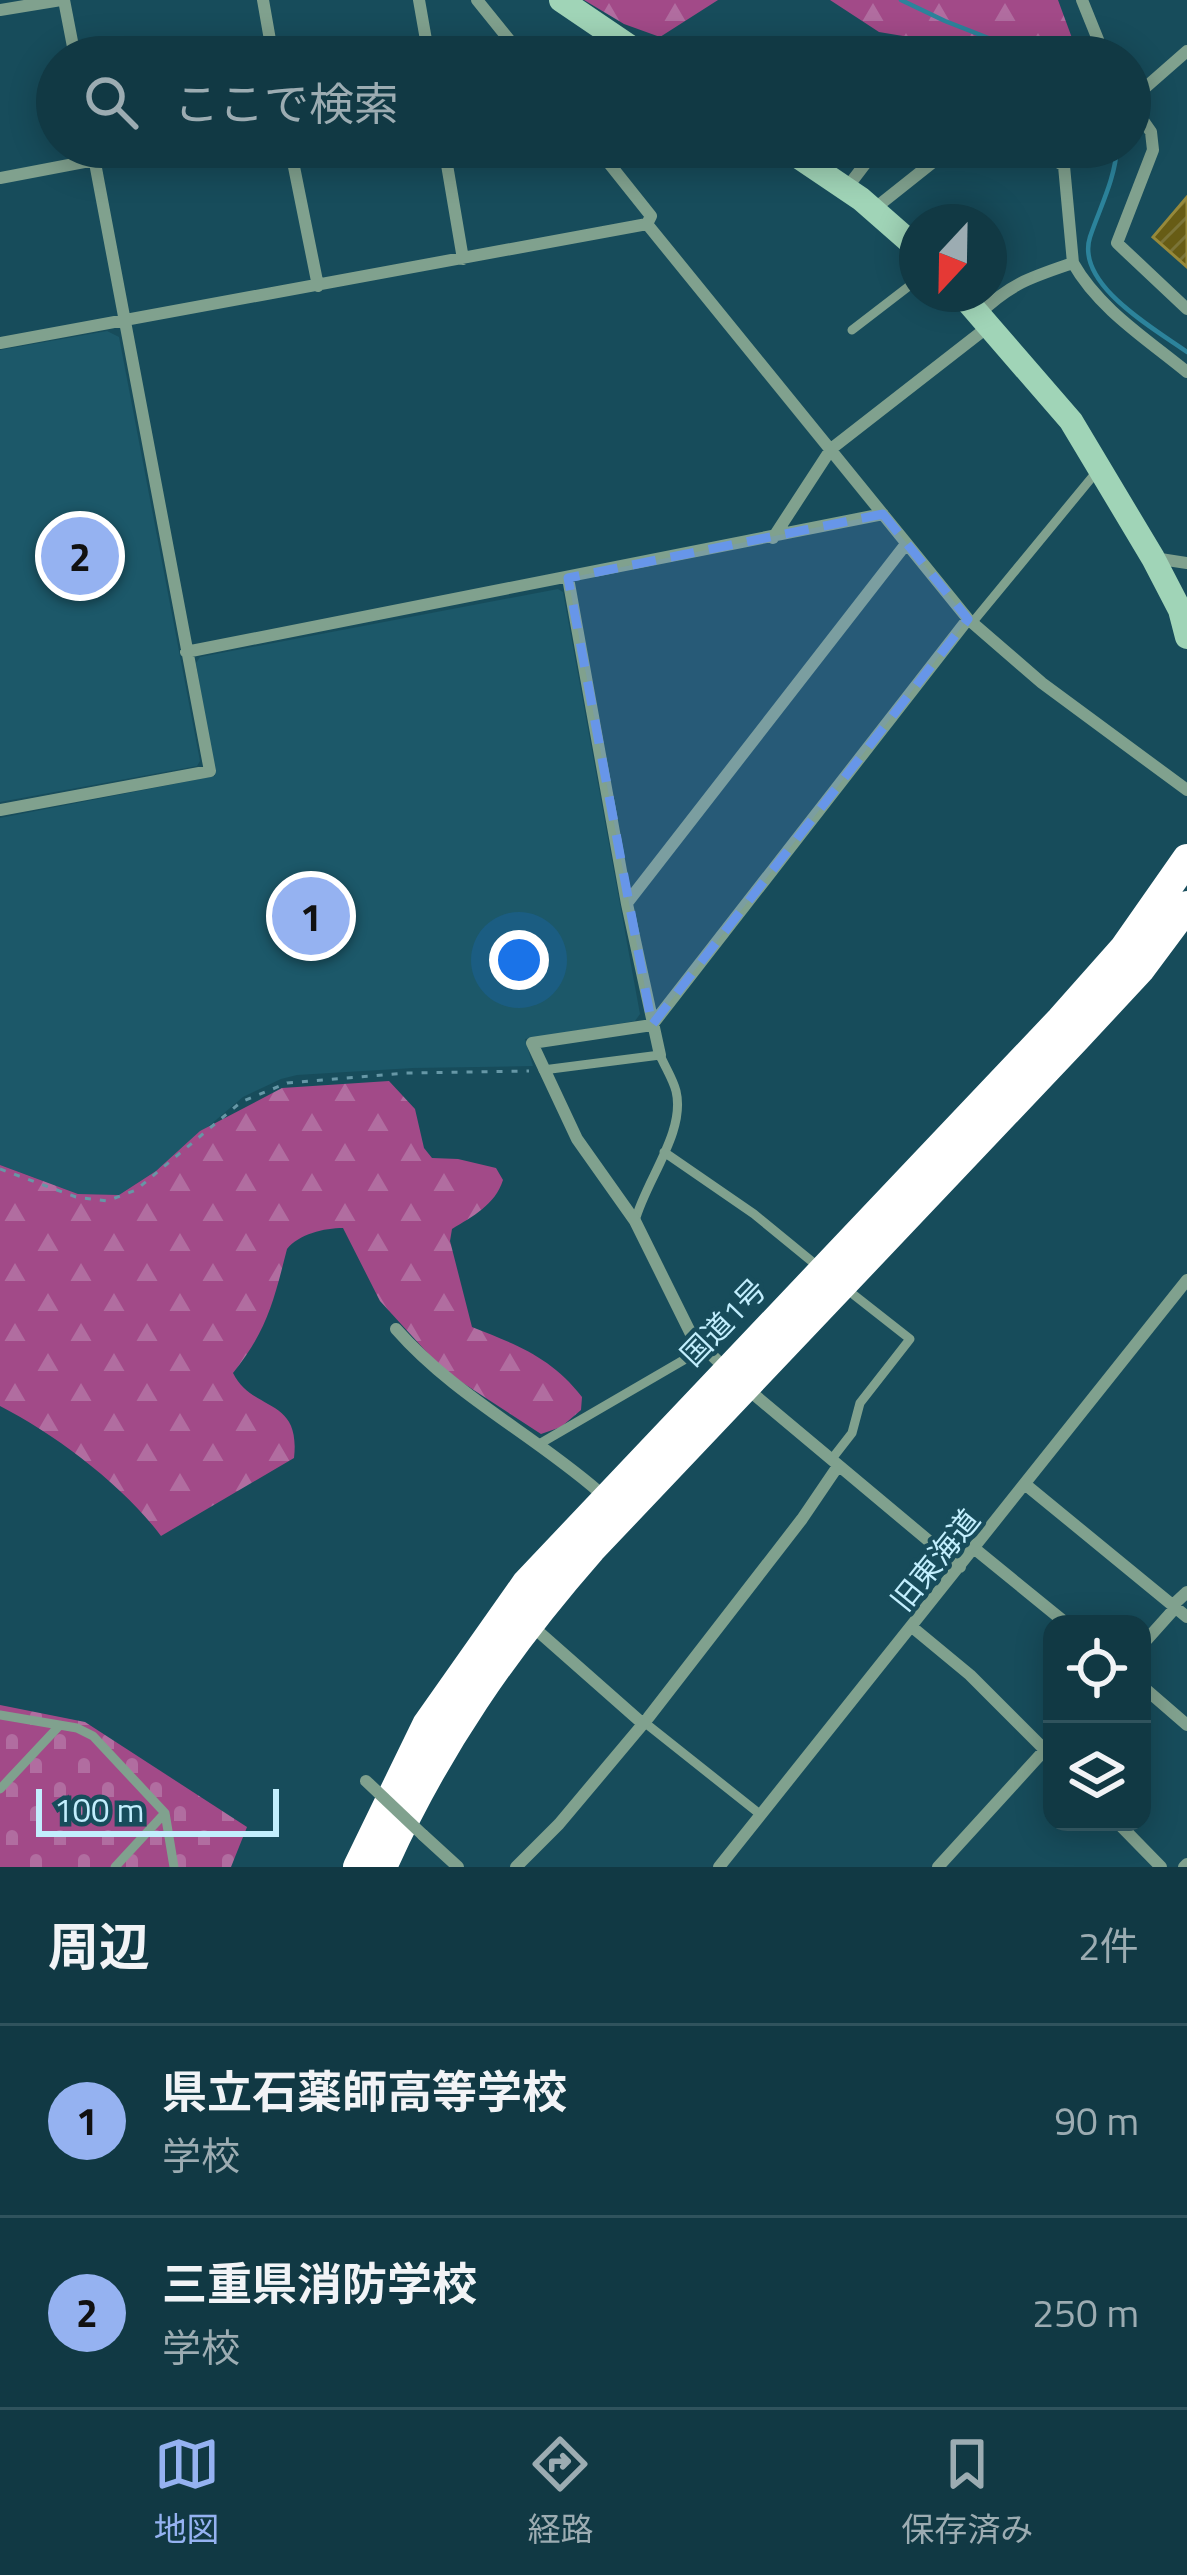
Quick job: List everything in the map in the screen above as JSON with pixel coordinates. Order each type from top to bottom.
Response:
[{"type":"highway","name":"国道1号","points":[[358,1867],[427,1725],[487,1636],[547,1562],[731,1374],[1061,1020],[1124,950],[1187,859]]},
{"type":"highway","name":"国道1号","points":[[382,1867],[434,1760],[505,1651],[731,1374],[1075,1040],[1140,968],[1187,906]]},
{"type":"main road","points":[[561,0],[614,36]]},
{"type":"main road","points":[[815,168],[899,232]]},
{"type":"main road","points":[[978,312],[1063,410],[1101,468],[1180,610],[1187,637]]},
{"type":"street","points":[[0,10],[62,0],[70,36]]},
{"type":"street","points":[[263,0],[269,36]]},
{"type":"street","points":[[419,0],[425,36]]},
{"type":"street","points":[[478,0],[506,36]]},
{"type":"street","points":[[1097,36],[1086,6],[1103,0]]},
{"type":"street","points":[[1151,83],[1187,51]]},
{"type":"street","points":[[0,178],[39,168]]},
{"type":"street","points":[[0,811],[210,771],[96,168]]},
{"type":"street","points":[[294,168],[318,286]]},
{"type":"street","points":[[448,168],[463,259]]},
{"type":"street","points":[[613,168],[651,216],[647,224]]},
{"type":"street","points":[[846,189],[862,168]]},
{"type":"street","points":[[873,210],[926,168]]},
{"type":"street","points":[[1064,168],[1073,263],[1096,297],[1187,372]]},
{"type":"street","points":[[1146,168],[1117,243],[1187,309]]},
{"type":"street","points":[[0,344],[647,224]]},
{"type":"street","points":[[647,224],[970,621],[1042,682],[1187,790]]},
{"type":"street","points":[[772,538],[831,449],[985,319],[1001,292],[1029,276],[1073,263]]},
{"type":"street","points":[[186,652],[883,514]]},
{"type":"street","points":[[627,904],[906,544]]},
{"type":"street","points":[[1153,558],[1187,563]]},
{"type":"street","points":[[568,578],[627,904],[660,1055]]},
{"type":"street","points":[[960,1567],[700,1345],[635,1221],[578,1139],[532,1043],[652,1024],[970,621]]},
{"type":"street","name":"旧東海道","points":[[718,1867],[1187,1280]]},
{"type":"street","points":[[396,1329],[429,1366],[541,1443],[598,1491]]},
{"type":"street","points":[[547,1562],[566,1525],[704,1378],[731,1374]]},
{"type":"street","points":[[515,1867],[559,1824],[643,1722],[802,1519],[835,1462]]},
{"type":"street","points":[[1026,1485],[1179,1610]]},
{"type":"street","points":[[975,1549],[1055,1615]]},
{"type":"street","points":[[1151,1636],[1179,1610],[1187,1592]]},
{"type":"street","points":[[912,1627],[1043,1743]]},
{"type":"street","points":[[540,1633],[643,1722]]},
{"type":"street","points":[[1151,1694],[1187,1726]]},
{"type":"street","points":[[938,1867],[1043,1757]]},
{"type":"street","points":[[366,1780],[458,1867]]},
{"type":"street","points":[[1126,1831],[1161,1867]]},
{"type":"lane","points":[[852,330],[899,294]]},
{"type":"lane","points":[[970,621],[1101,468]]},
{"type":"lane","points":[[543,1070],[660,1055],[679,1106],[635,1221]]},
{"type":"lane","points":[[664,1152],[754,1214],[815,1264]]},
{"type":"lane","points":[[835,1462],[852,1432],[860,1403],[910,1339],[854,1295]]},
{"type":"lane","points":[[541,1443],[694,1354],[700,1345]]},
{"type":"lane","points":[[0,1715],[93,1736],[165,1813],[174,1867]]},
{"type":"lane","points":[[643,1722],[761,1815]]},
{"type":"lane","points":[[0,1789],[60,1725]]},
{"type":"lane","points":[[115,1867],[165,1813]]},
{"type":"path","points":[[0,1169],[76,1197],[106,1201],[136,1190],[242,1102],[287,1083],[406,1073],[543,1070]]},
{"type":"highlighted area","points":[[883,514],[968,619],[652,1025],[568,578]]},
{"type":"shaded area","points":[[107,331],[119,337],[200,761],[197,766],[0,802],[0,350]]},
{"type":"shaded area","points":[[558,589],[563,592],[640,1014],[635,1021],[525,1039],[533,1066],[413,1068],[281,1079],[243,1097],[156,1171],[119,1195],[78,1194],[0,1165],[0,818],[215,776],[196,663],[200,657]]},
{"type":"green space","points":[[584,0],[718,0],[662,36],[624,24]]},
{"type":"green space","points":[[830,0],[1058,0],[1071,36],[903,36],[879,32]]},
{"type":"green space","points":[[389,1081],[415,1109],[424,1148],[432,1158],[496,1168],[503,1180],[489,1203],[452,1229],[450,1241],[472,1327],[545,1362],[582,1397],[581,1410],[561,1427],[541,1434],[443,1370],[380,1301],[343,1228],[312,1233],[287,1249],[268,1314],[233,1373],[242,1386],[283,1414],[294,1438],[294,1458],[161,1536],[87,1463],[0,1406],[0,1165],[78,1194],[119,1195],[156,1171],[200,1131],[282,1088]]},
{"type":"green space","points":[[0,1705],[85,1722],[247,1827],[231,1867],[0,1867]]},
{"type":"building","points":[[1187,197],[1187,267],[1153,237]]},
{"type":"waterway","points":[[901,0],[983,36]]},
{"type":"waterway","points":[[1114,168],[1090,237],[1088,254],[1094,271],[1120,303],[1187,352]]},
{"type":"place","name":"三重県消防学校","points":[[80,556]]},
{"type":"place","name":"県立石薬師高等学校","points":[[311,916]]}]
